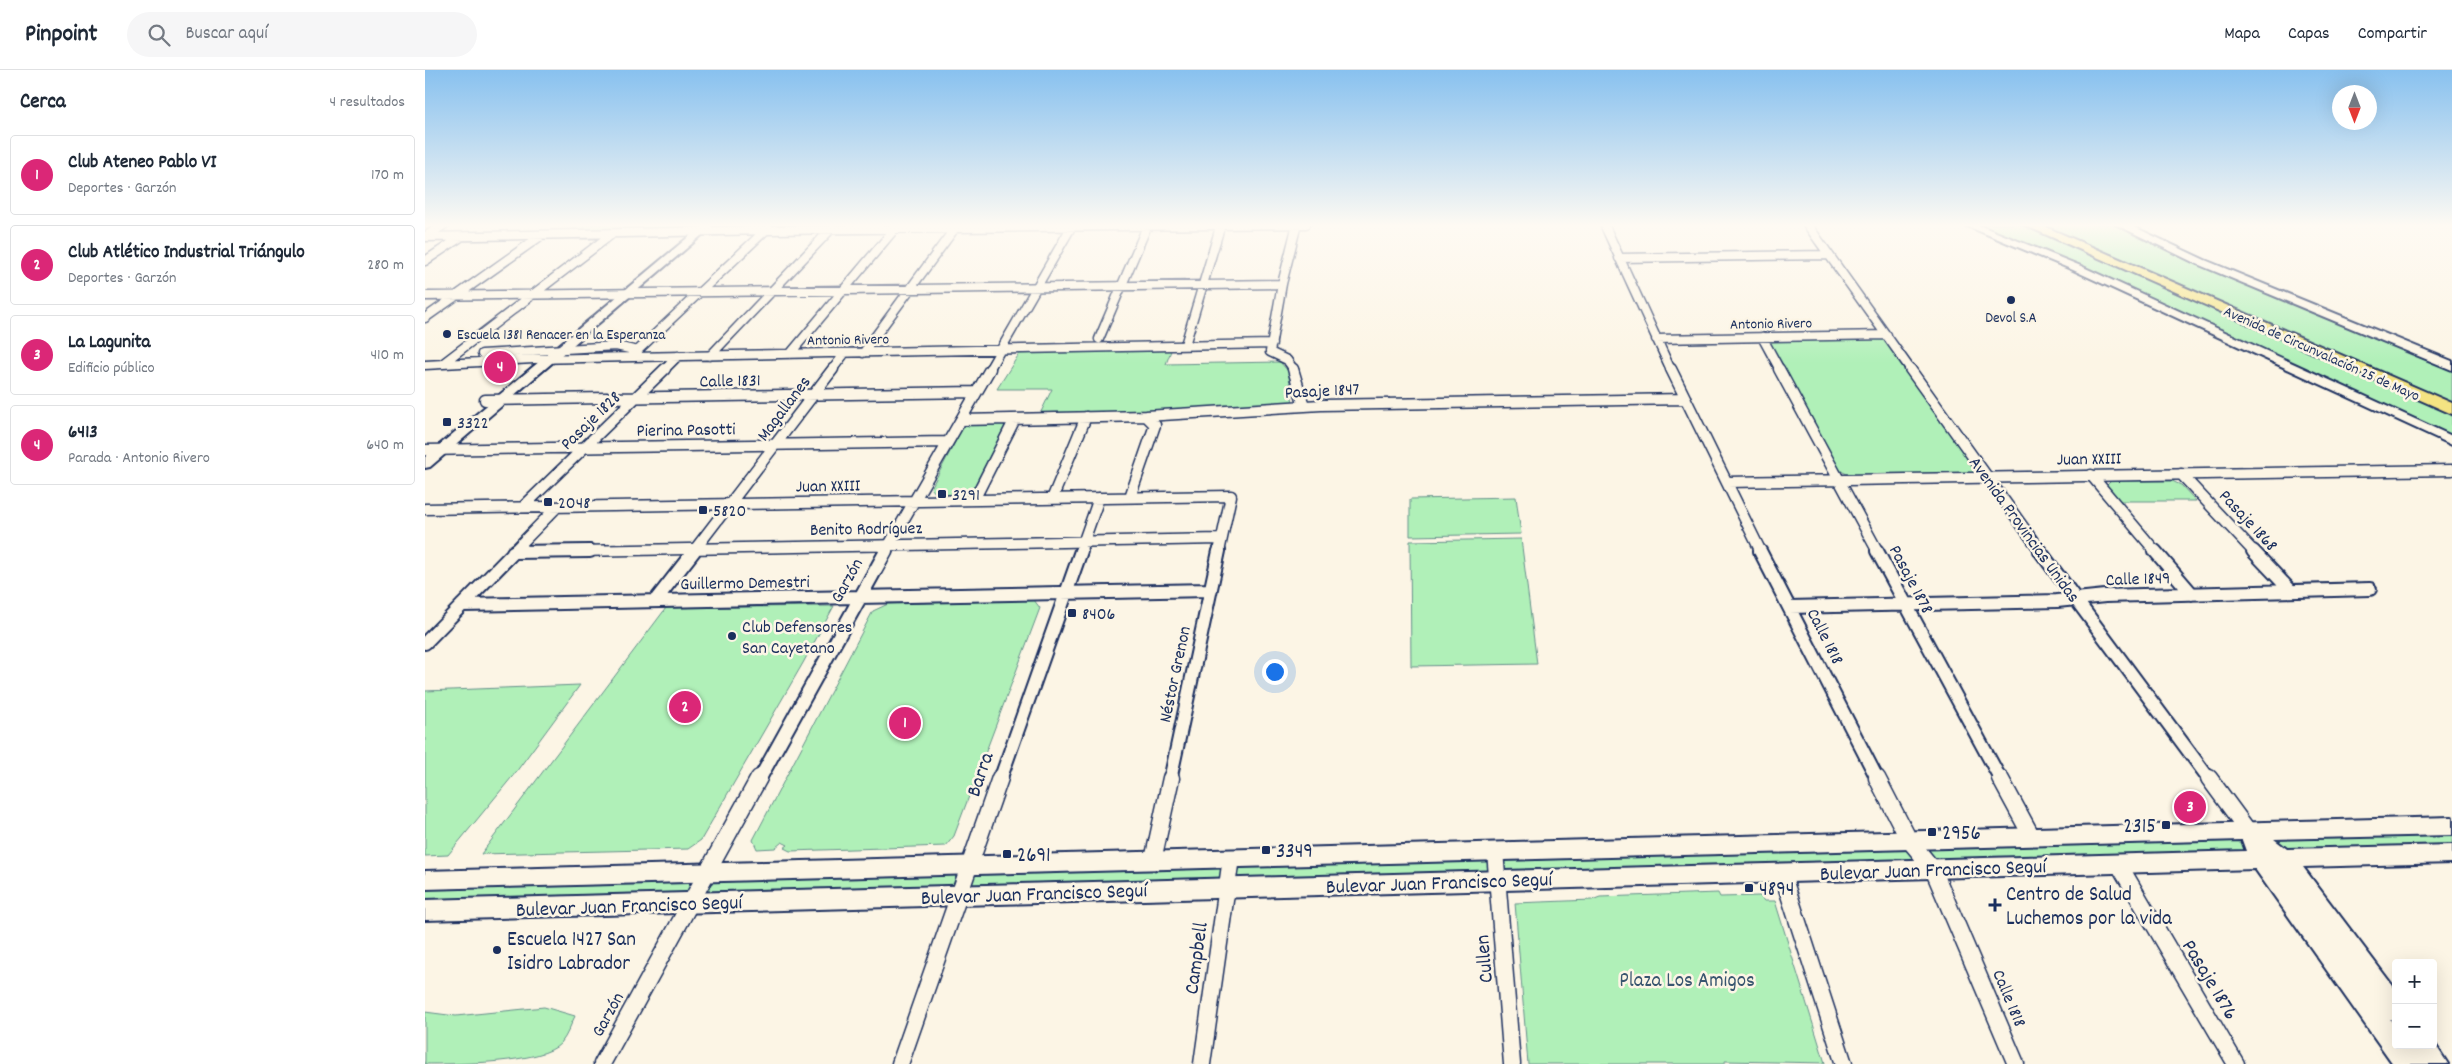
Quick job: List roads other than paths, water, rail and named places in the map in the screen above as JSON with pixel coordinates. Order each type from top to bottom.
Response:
[{"type":"highway","name":"Avenida de Circunvalación 25 de Mayo","points":[[2134,270],[2452,409]]},
{"type":"highway","name":"Avenida de Circunvalación 25 de Mayo","points":[[2164,270],[2452,394]]},
{"type":"main road","points":[[425,464],[501,400],[547,354],[641,270]]},
{"type":"main road","points":[[425,450],[534,359],[561,349],[652,270]]},
{"type":"main road","points":[[2082,270],[2452,440]]},
{"type":"main road","points":[[2221,270],[2452,366]]},
{"type":"main road","name":"Bulevar Juan Francisco Seguí","points":[[425,880],[2452,826]]},
{"type":"main road","name":"Avenida Provincias Unidas","points":[[2248,831],[2392,1005]]},
{"type":"main road","name":"Bulevar Juan Francisco Seguí","points":[[425,910],[2452,854]]},
{"type":"main road","name":"Avenida Provincias Unidas","points":[[2273,859],[2408,1064]]},
{"type":"main road","points":[[2424,1049],[2435,1064]]},
{"type":"street","points":[[425,318],[492,270]]},
{"type":"street","points":[[442,364],[564,270]]},
{"type":"street","points":[[631,357],[724,270]]},
{"type":"street","points":[[710,356],[791,270]]},
{"type":"street","points":[[790,354],[860,270]]},
{"type":"street","points":[[863,353],[924,270]]},
{"type":"street","name":"Garzón","points":[[602,1064],[859,597],[1046,270]]},
{"type":"street","points":[[1099,339],[1128,270]]},
{"type":"street","points":[[1185,345],[1208,270]]},
{"type":"street","points":[[1285,270],[1270,352],[1282,355],[1294,366],[1304,406]]},
{"type":"street","name":"Calle 1818","points":[[1625,270],[1656,339],[1789,607],[1909,840],[1933,869],[2016,1064]]},
{"type":"street","name":"Avenida Provincias Unidas","points":[[1840,270],[2075,600],[2248,831]]},
{"type":"street","points":[[425,296],[1282,284]]},
{"type":"street","name":"Antonio Rivero","points":[[1656,339],[1887,335]]},
{"type":"street","name":"Pasaje 1878","points":[[1762,337],[2032,837]]},
{"type":"street","name":"Antonio Rivero","points":[[425,358],[547,354],[631,357],[710,356],[1000,350],[1015,347],[1272,344]]},
{"type":"street","points":[[561,349],[616,346],[638,350]]},
{"type":"street","name":"Magallanes","points":[[655,601],[845,353]]},
{"type":"street","name":"Pasaje 1828","points":[[523,507],[678,356]]},
{"type":"street","points":[[425,365],[534,359]]},
{"type":"street","name":"Calle 1831","points":[[485,400],[976,392]]},
{"type":"street","name":"Pasaje 1847","points":[[961,420],[1146,416],[1304,406],[1686,399]]},
{"type":"street","points":[[1130,497],[1155,425],[1146,416]]},
{"type":"street","points":[[1052,499],[1087,417]]},
{"type":"street","points":[[974,500],[1015,418]]},
{"type":"street","name":"Pierina Pasotti","points":[[425,450],[948,442]]},
{"type":"street","name":"Juan XXIII","points":[[1727,482],[2452,470]]},
{"type":"street","name":"Pasaje 1868","points":[[2181,474],[2291,591]]},
{"type":"street","points":[[2091,475],[2192,594]]},
{"type":"street","name":"Juan XXIII","points":[[425,509],[1231,496]]},
{"type":"street","name":"Néstor Grenon","points":[[1153,860],[1209,590],[1231,496]]},
{"type":"street","name":"Barra","points":[[900,1064],[1099,498]]},
{"type":"street","points":[[425,643],[557,507]]},
{"type":"street","name":"Benito Rodríguez","points":[[513,552],[1221,539]]},
{"type":"street","name":"Calle 1849","points":[[1789,607],[2075,600],[2192,594],[2369,589]]},
{"type":"street","name":"Guillermo Demestri","points":[[462,605],[1209,590]]},
{"type":"street","name":"Cullen","points":[[1495,851],[1512,1064]]},
{"type":"street","name":"Campbell","points":[[1202,1064],[1231,858]]},
{"type":"street","name":"Pasaje 1876","points":[[2118,863],[2236,1064]]},
{"type":"street","points":[[1782,873],[1843,1064]]},
{"type":"place","name":"Devol S.A","points":[[2011,300]]},
{"type":"place","name":"Escuela 1381 Renacer en la Esperanza","points":[[447,334]]},
{"type":"place","name":"6413","points":[[500,367]]},
{"type":"place","name":"3322","points":[[447,422]]},
{"type":"place","name":"3291","points":[[942,494]]},
{"type":"place","name":"2048","points":[[548,502]]},
{"type":"place","name":"5820","points":[[703,510]]},
{"type":"place","name":"8406","points":[[1072,613]]},
{"type":"place","name":"Club Defensores San Cayetano","points":[[732,636]]},
{"type":"place","name":"Club Atlético Industrial Triángulo","points":[[685,707]]},
{"type":"place","name":"Club Ateneo Pablo VI","points":[[905,723]]},
{"type":"place","name":"La Lagunita","points":[[2190,807]]},
{"type":"place","name":"2315","points":[[2166,825]]},
{"type":"place","name":"2956","points":[[1932,832]]},
{"type":"place","name":"3349","points":[[1266,850]]},
{"type":"place","name":"2691","points":[[1007,854]]},
{"type":"place","name":"4894","points":[[1749,888]]},
{"type":"place","name":"Centro de Salud Luchemos por la vida","points":[[1995,905]]},
{"type":"place","name":"Escuela 1427 San Isidro Labrador","points":[[497,950]]},
{"type":"park label","name":"Plaza Los Amigos","points":[[1687,979]]}]
